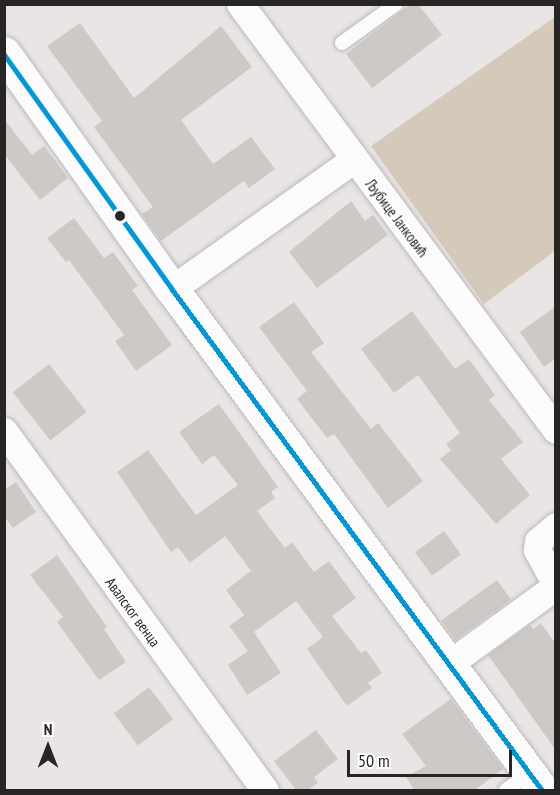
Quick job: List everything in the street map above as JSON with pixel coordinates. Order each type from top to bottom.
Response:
[{"type":"street","name":"Љубице Јанковић","points":[[240,4],[353,160],[555,430]]},
{"type":"street","points":[[4,53],[172,289],[450,663],[525,785]]},
{"type":"street","points":[[172,289],[353,160]]},
{"type":"street","name":"Авалског венца","points":[[4,431],[265,790]]},
{"type":"street","points":[[450,663],[555,585],[537,550],[538,541],[555,526]]},
{"type":"lane","points":[[342,43],[396,4]]},
{"type":"shaded area","points":[[555,17],[555,251],[484,304],[371,146]]},
{"type":"building","points":[[411,4],[418,4],[442,35],[372,88],[346,54]]},
{"type":"building","points":[[80,23],[134,98],[221,26],[252,67],[181,120],[213,164],[251,137],[275,169],[249,188],[244,181],[161,241],[142,214],[153,207],[94,127],[102,121],[47,46]]},
{"type":"building","points":[[4,119],[32,155],[44,146],[68,178],[40,200],[4,154]]},
{"type":"building","points":[[351,201],[365,221],[373,215],[388,235],[317,288],[289,252]]},
{"type":"building","points":[[74,218],[104,258],[113,252],[138,286],[132,290],[172,345],[136,371],[115,341],[124,335],[69,260],[66,262],[47,238]]},
{"type":"building","points":[[294,302],[324,343],[311,352],[371,429],[378,423],[423,481],[388,508],[334,434],[327,438],[297,399],[307,391],[259,327]]},
{"type":"building","points":[[555,307],[555,359],[544,367],[520,332]]},
{"type":"building","points":[[412,311],[455,369],[469,359],[495,395],[489,400],[523,442],[501,459],[530,495],[496,524],[440,459],[451,450],[446,444],[460,433],[418,375],[394,393],[361,349]]},
{"type":"building","points":[[49,364],[87,412],[50,440],[13,392]]},
{"type":"building","points":[[219,404],[278,487],[271,492],[275,498],[257,511],[285,548],[292,542],[314,572],[329,561],[356,598],[332,616],[361,653],[366,650],[382,673],[368,683],[372,688],[347,706],[307,649],[323,637],[296,601],[254,632],[281,673],[247,695],[228,665],[248,651],[229,626],[244,615],[226,590],[251,571],[225,536],[190,563],[178,547],[171,552],[117,472],[148,450],[196,515],[238,485],[214,455],[202,464],[179,432]]},
{"type":"building","points":[[16,482],[36,512],[13,528],[4,516],[4,490]]},
{"type":"building","points":[[444,531],[461,554],[432,576],[415,552]]},
{"type":"building","points":[[57,555],[107,627],[104,629],[126,662],[99,680],[57,622],[63,617],[30,575]]},
{"type":"building","points":[[497,580],[511,599],[455,640],[441,621]]},
{"type":"building","points":[[541,623],[555,643],[555,749],[488,655],[530,625],[533,629]]},
{"type":"building","points":[[149,687],[173,719],[138,745],[114,713]]},
{"type":"building","points":[[451,699],[503,769],[475,790],[414,790],[406,777],[426,766],[402,734]]},
{"type":"building","points":[[316,730],[338,759],[314,777],[318,783],[308,790],[296,790],[274,761]]},
{"type":"transit line","points":[[4,54],[172,289],[542,790]]}]
